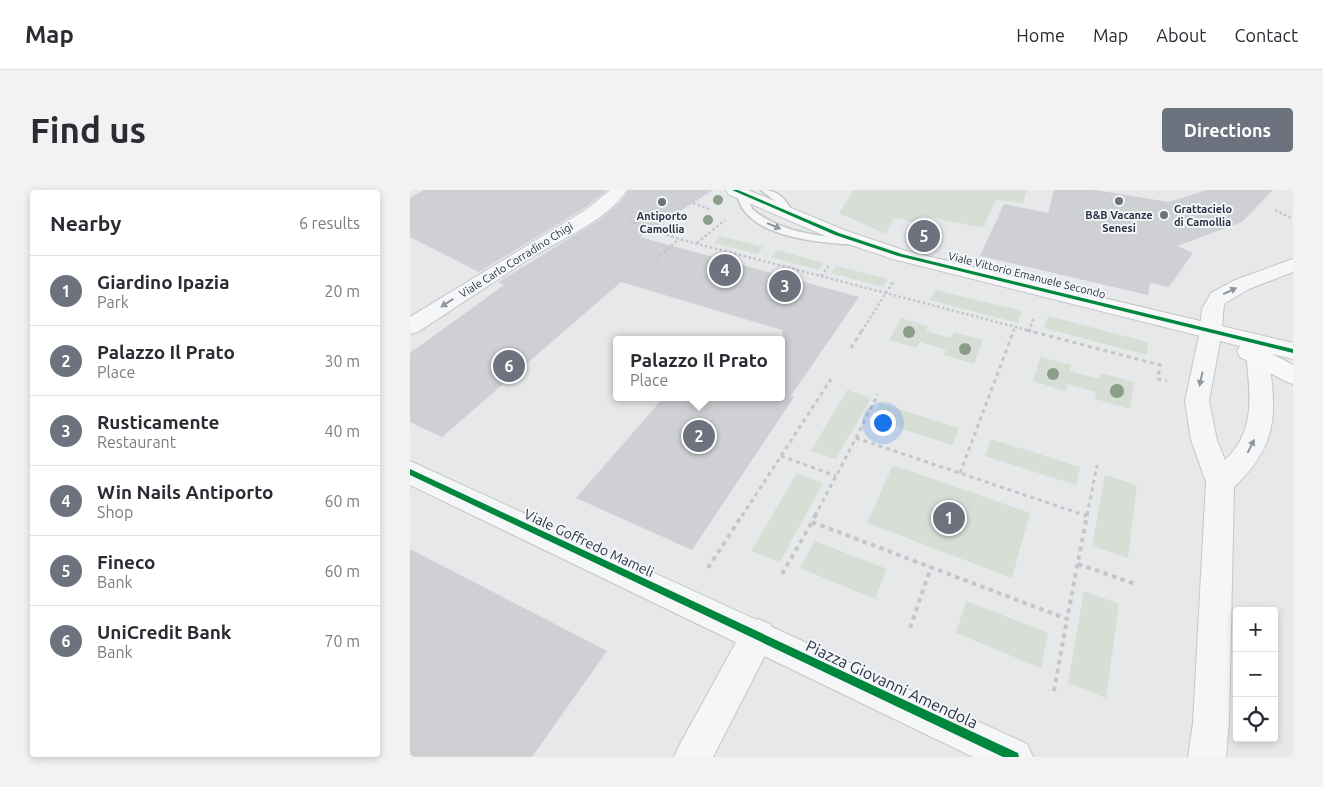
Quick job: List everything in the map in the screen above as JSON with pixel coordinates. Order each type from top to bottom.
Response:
[{"type":"main road","name":"Viale Vittorio Emanuele Secondo","points":[[738,192],[858,242],[924,261],[1211,331],[1257,349]]},
{"type":"main road","points":[[1257,349],[1293,351]]},
{"type":"main road","points":[[1257,349],[1293,375]]},
{"type":"street","name":"Viale Carlo Corradino Chigi","points":[[410,327],[505,265],[598,208],[615,196],[619,190]]},
{"type":"street","points":[[1207,757],[1211,723],[1220,482],[1204,440],[1197,401],[1211,331],[1212,311],[1219,297],[1231,290],[1293,265]]},
{"type":"street","points":[[1220,482],[1239,465],[1250,450],[1260,422],[1257,349]]},
{"type":"street","name":"Viale Goffredo Mameli","points":[[410,472],[758,636]]},
{"type":"street","points":[[693,757],[758,636]]},
{"type":"street","name":"Piazza Giovanni Amendola","points":[[758,636],[1014,757]]},
{"type":"lane","points":[[766,190],[780,200],[790,215]]},
{"type":"lane","points":[[738,192],[749,212],[767,223],[813,239],[858,242]]},
{"type":"path","points":[[693,203],[715,211]]},
{"type":"path","points":[[1275,210],[1293,219]]},
{"type":"path","points":[[696,243],[730,216]]},
{"type":"path","points":[[627,220],[679,239],[1160,365],[1158,379],[1172,383]]},
{"type":"path","points":[[656,259],[679,239]]},
{"type":"path","points":[[821,276],[833,259]]},
{"type":"path","points":[[851,348],[898,276]]},
{"type":"path","points":[[1029,331],[1036,310]]},
{"type":"path","points":[[960,473],[1015,327]]},
{"type":"path","points":[[708,568],[831,379]]},
{"type":"path","points":[[782,574],[812,522],[878,394]]},
{"type":"path","points":[[856,438],[1087,515]]},
{"type":"path","points":[[781,456],[836,476]]},
{"type":"path","points":[[1054,691],[1097,465]]},
{"type":"path","points":[[812,522],[1067,619]]},
{"type":"path","points":[[1078,564],[1135,584]]},
{"type":"path","points":[[910,628],[931,567]]},
{"type":"shaded area","points":[[854,190],[1027,190],[1023,203],[996,200],[983,228],[923,216],[918,223],[894,218],[886,234],[839,213]]},
{"type":"shaded area","points":[[720,236],[763,247],[757,254],[714,243]]},
{"type":"shaded area","points":[[777,250],[824,263],[818,270],[771,257]]},
{"type":"shaded area","points":[[836,266],[888,279],[883,287],[831,273]]},
{"type":"shaded area","points":[[936,290],[1022,311],[1018,323],[930,300]]},
{"type":"shaded area","points":[[1048,316],[1148,342],[1147,355],[1044,328]]},
{"type":"shaded area","points":[[901,318],[928,326],[926,331],[951,338],[954,332],[983,340],[974,364],[944,355],[946,350],[920,342],[916,348],[889,340]]},
{"type":"shaded area","points":[[1040,357],[1071,365],[1070,371],[1099,379],[1101,373],[1134,382],[1130,409],[1095,399],[1096,392],[1067,384],[1065,391],[1033,381]]},
{"type":"shaded area","points":[[847,390],[871,398],[836,459],[811,451]]},
{"type":"shaded area","points":[[880,403],[959,428],[952,445],[871,419]]},
{"type":"shaded area","points":[[991,439],[1080,467],[1076,485],[985,456]]},
{"type":"shaded area","points":[[893,465],[1030,513],[1012,578],[867,523]]},
{"type":"shaded area","points":[[797,473],[823,483],[780,562],[751,551]]},
{"type":"shaded area","points":[[1105,475],[1137,485],[1128,558],[1092,546]]},
{"type":"shaded area","points":[[815,541],[887,569],[875,599],[800,568]]},
{"type":"shaded area","points":[[1084,591],[1119,604],[1106,698],[1068,683]]},
{"type":"shaded area","points":[[966,601],[1048,633],[1041,668],[956,633]]},
{"type":"building","points":[[424,190],[607,190],[586,207],[479,272],[410,237],[410,198]]},
{"type":"building","points":[[629,190],[713,190],[640,237],[859,297],[790,397],[794,397],[692,550],[576,498],[661,401],[785,401],[785,336],[782,336],[782,330],[621,282],[442,437],[410,422],[410,353],[504,285],[498,282],[598,221],[620,202]]},
{"type":"building","points":[[1054,190],[1095,190],[1169,202],[1207,190],[1273,190],[1242,222],[1177,246],[1193,253],[1169,287],[1150,283],[1148,295],[980,256],[1004,204],[1048,213]]},
{"type":"building","points":[[410,549],[607,651],[532,757],[410,757]]},
{"type":"cycle path","points":[[734,190],[837,234],[900,255],[1293,351]]},
{"type":"cycle path","points":[[410,472],[1014,757]]},
{"type":"place","name":"B&B Vacanze Senesi","points":[[1119,201]]},
{"type":"place","name":"Antiporto Camollia","points":[[662,202]]},
{"type":"place","name":"Grattacielo di Camollia","points":[[1164,215]]},
{"type":"place","name":"Fineco","points":[[924,236]]},
{"type":"place","name":"Win Nails Antiporto","points":[[725,270]]},
{"type":"place","name":"Rusticamente","points":[[785,286]]},
{"type":"place","name":"UniCredit Bank","points":[[509,366]]},
{"type":"place","name":"Palazzo Il Prato","points":[[699,436]]},
{"type":"place","name":"Giardino Ipazia","points":[[949,518]]}]
